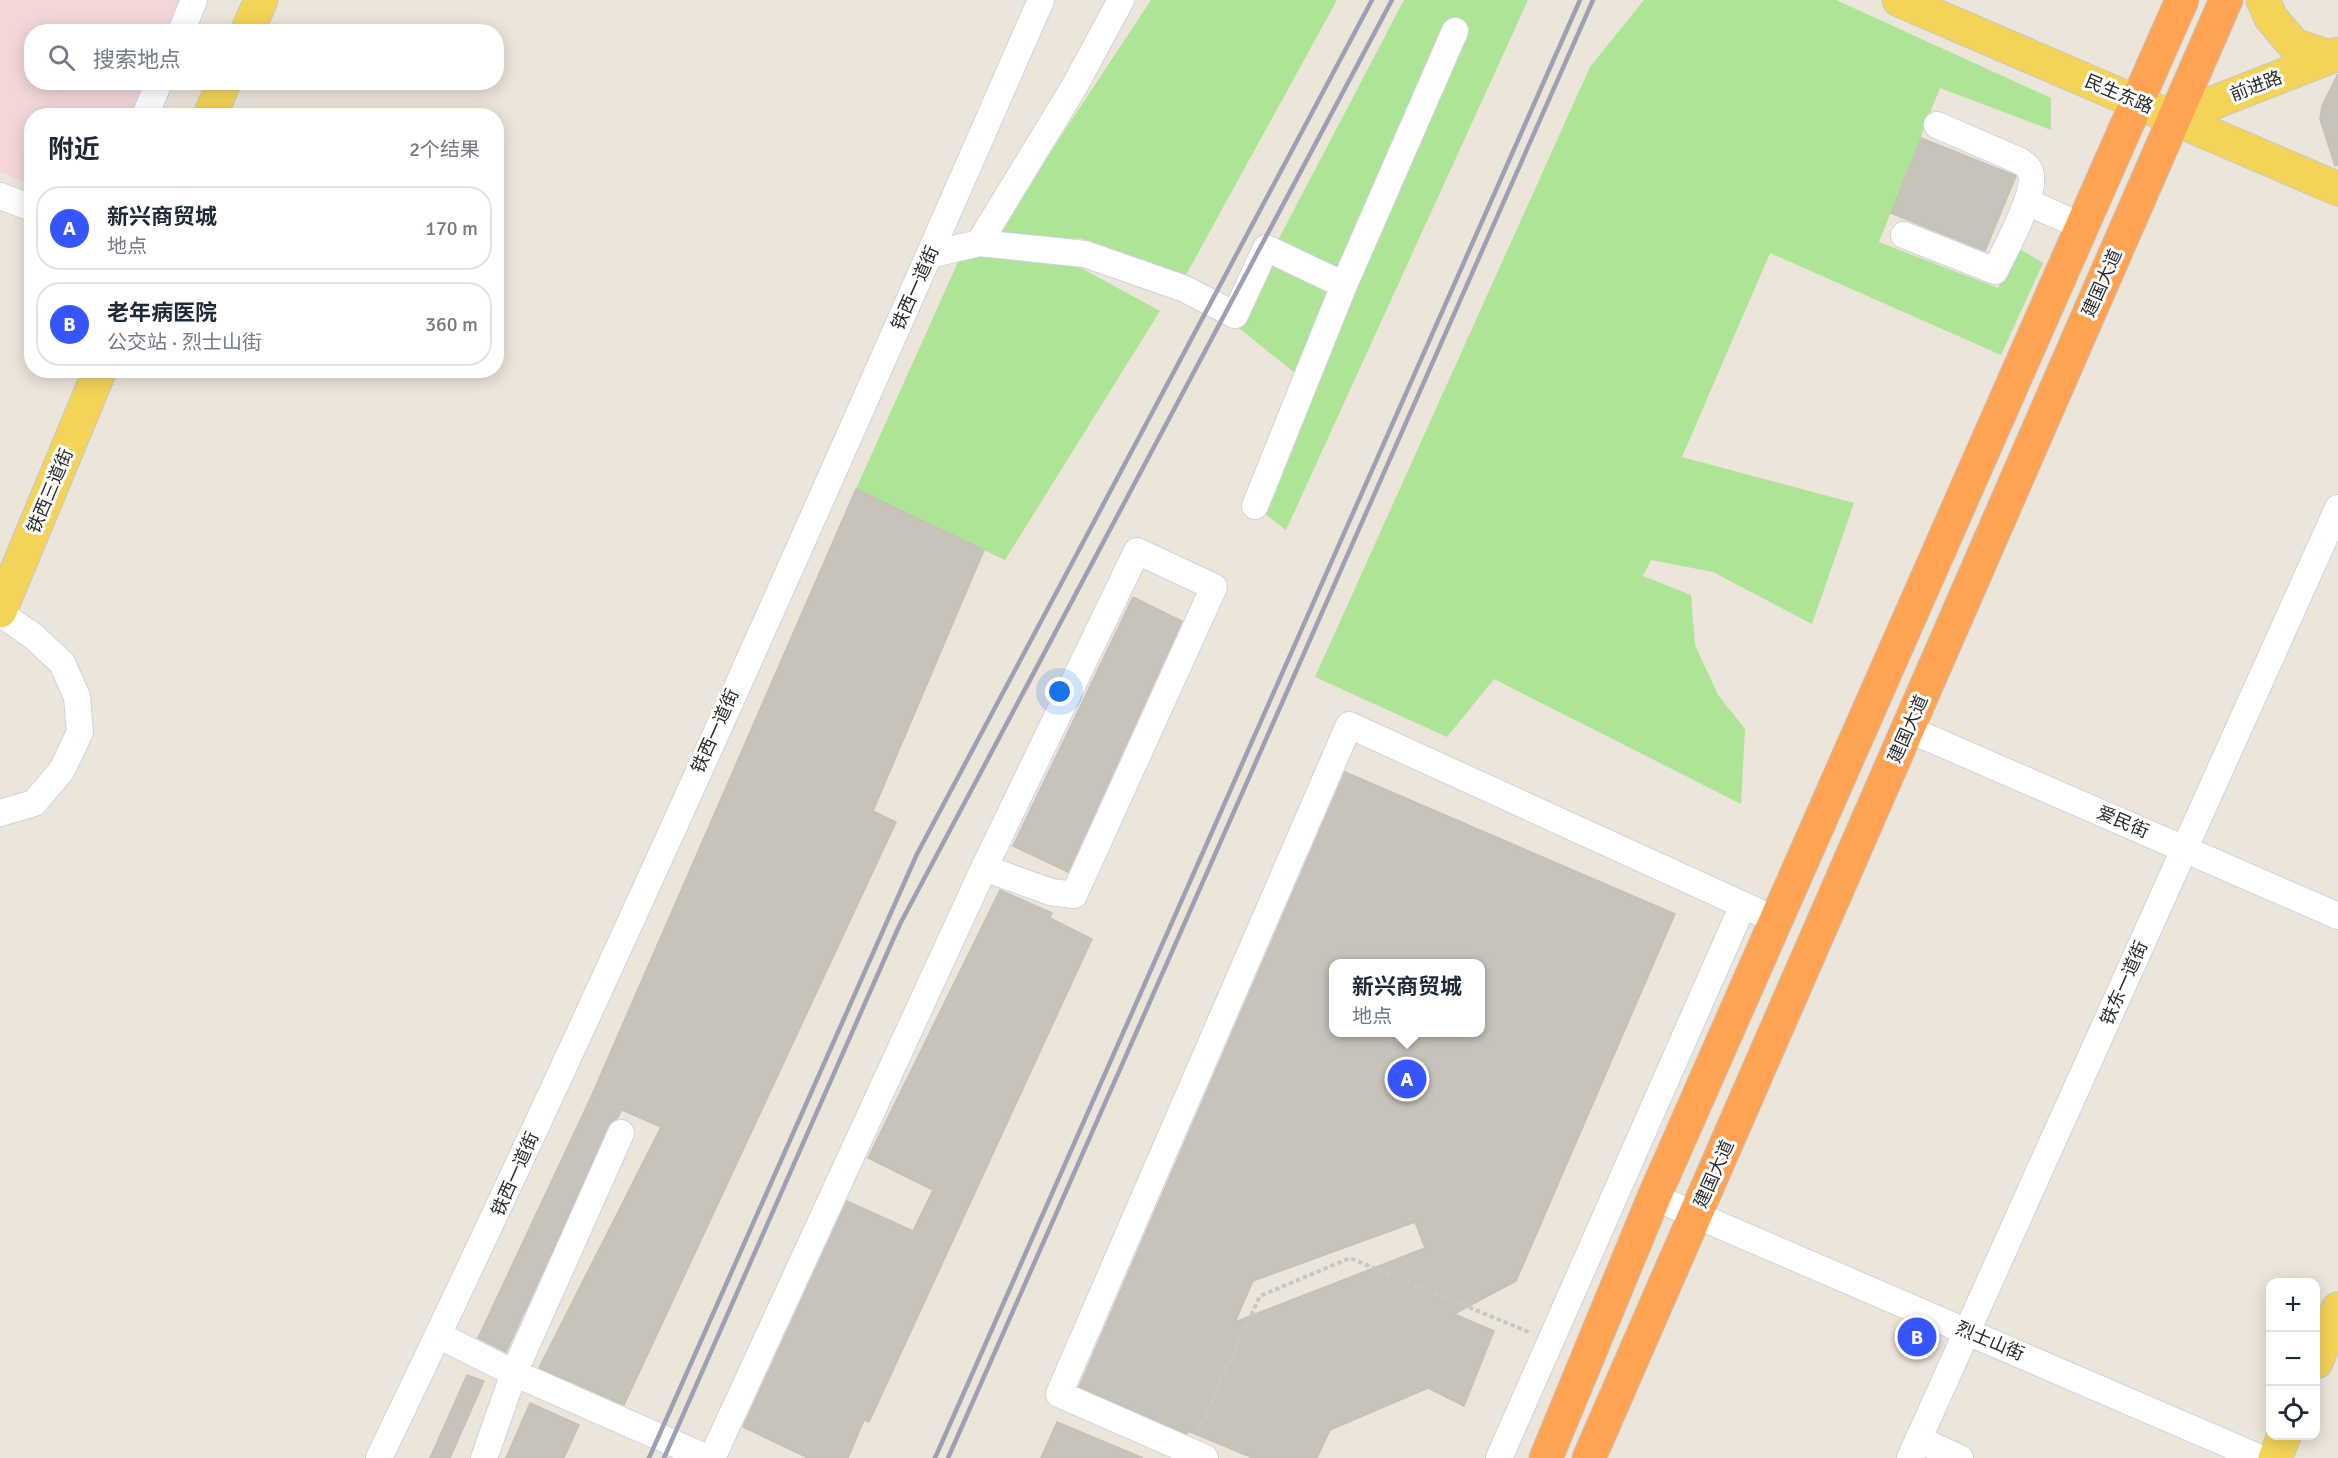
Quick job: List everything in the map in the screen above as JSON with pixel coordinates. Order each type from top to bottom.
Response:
[{"type":"highway","points":[[1546,1458],[1654,1197],[2182,0]]},
{"type":"highway","name":"建国大道","points":[[1589,1458],[2226,0]]},
{"type":"main road","points":[[250,24],[261,0]]},
{"type":"main road","name":"民生东路","points":[[1899,0],[2338,189]]},
{"type":"main road","points":[[2264,0],[2271,18],[2294,45],[2334,55]]},
{"type":"main road","name":"前进路","points":[[2174,118],[2334,55]]},
{"type":"main road","points":[[213,108],[221,90]]},
{"type":"main road","name":"铁西三道街","points":[[0,612],[97,378]]},
{"type":"main road","points":[[2320,1353],[2338,1310]]},
{"type":"main road","points":[[2275,1458],[2282,1440]]},
{"type":"street","points":[[184,24],[194,0]]},
{"type":"street","name":"铁西一道街","points":[[379,1458],[490,1228],[929,255],[1041,0]]},
{"type":"street","points":[[979,243],[1074,87],[1121,0]]},
{"type":"street","points":[[1255,506],[1344,285],[1455,31]]},
{"type":"street","points":[[148,108],[156,90]]},
{"type":"street","points":[[1904,235],[1995,271],[2027,202],[2032,182],[2030,170],[2020,161],[1937,125]]},
{"type":"street","points":[[0,196],[24,205]]},
{"type":"street","points":[[2027,202],[2081,226]]},
{"type":"street","points":[[929,255],[979,243],[1085,254],[1185,290],[1235,315],[1266,248],[1344,285]]},
{"type":"street","name":"铁东一道街","points":[[1914,1449],[2338,508]]},
{"type":"street","points":[[712,1458],[984,868],[1137,551],[1214,586],[1074,896],[1051,892],[984,868]]},
{"type":"street","points":[[0,612],[33,636],[62,663],[77,697],[80,732],[62,770],[34,803],[0,813]]},
{"type":"street","points":[[1197,1454],[1059,1394],[1349,725],[1776,920]]},
{"type":"street","name":"爱民街","points":[[1908,729],[2338,916]]},
{"type":"street","points":[[1498,1458],[1743,905]]},
{"type":"street","points":[[484,1458],[514,1373],[621,1133]]},
{"type":"street","name":"烈士山街","points":[[1654,1197],[2260,1458]]},
{"type":"street","points":[[438,1335],[514,1373],[707,1458]]},
{"type":"street","points":[[1914,1449],[1960,1458]]},
{"type":"path","points":[[1197,1454],[1260,1296],[1350,1258],[1550,1341]]},
{"type":"shaded area","points":[[0,0],[183,0],[173,24],[24,24],[24,90],[146,90],[139,108],[24,108],[24,182],[0,172]]},
{"type":"green space","points":[[1151,0],[1337,0],[1175,295],[1081,238],[1020,245],[999,230]]},
{"type":"green space","points":[[1404,0],[1528,0],[1286,530],[1246,499],[1296,374],[1234,324]]},
{"type":"green space","points":[[1644,0],[1836,0],[2051,98],[2051,130],[1940,88],[1879,242],[1998,288],[2020,249],[2043,263],[2001,355],[1770,253],[1682,457],[1854,503],[1812,624],[1713,572],[1651,560],[1643,576],[1691,595],[1695,645],[1718,695],[1745,729],[1741,804],[1494,679],[1447,737],[1315,677],[1590,67]]},
{"type":"green space","points":[[963,251],[1068,261],[1160,311],[1005,560],[856,489]]},
{"type":"building","points":[[2338,74],[2338,165],[2335,166],[2320,119],[2322,106]]},
{"type":"building","points":[[1921,138],[2016,176],[1985,251],[1891,213]]},
{"type":"building","points":[[856,489],[984,550],[873,811],[896,822],[624,1405],[539,1368],[661,1127],[622,1110],[617,1119],[612,1121],[506,1352],[478,1338],[591,1097]]},
{"type":"building","points":[[1133,597],[1182,621],[1068,872],[1013,846]]},
{"type":"building","points":[[1345,772],[1675,914],[1516,1281],[1454,1314],[1494,1331],[1464,1406],[1428,1388],[1330,1430],[1317,1458],[1253,1458],[1188,1431],[1187,1434],[1079,1387]],"holes":[[[1415,1222],[1425,1248],[1235,1322],[1253,1281]]]},
{"type":"building","points":[[1000,890],[1052,913],[1050,918],[1092,939],[869,1422],[864,1420],[848,1458],[808,1458],[743,1427],[847,1201],[913,1231],[933,1190],[868,1158]]},
{"type":"building","points":[[467,1375],[484,1381],[450,1458],[430,1458]]},
{"type":"building","points":[[530,1403],[579,1425],[564,1458],[506,1458]]},
{"type":"building","points":[[1057,1422],[1143,1458],[1041,1458]]},
{"type":"railway","points":[[649,1458],[917,854],[1372,0]]},
{"type":"railway","points":[[664,1458],[900,924],[1392,0]]},
{"type":"railway","points":[[935,1458],[1580,0]]},
{"type":"railway","points":[[948,1458],[1593,0]]},
{"type":"place","name":"新兴商贸城","points":[[1407,1079]]},
{"type":"place","name":"老年病医院","points":[[1917,1337]]}]
